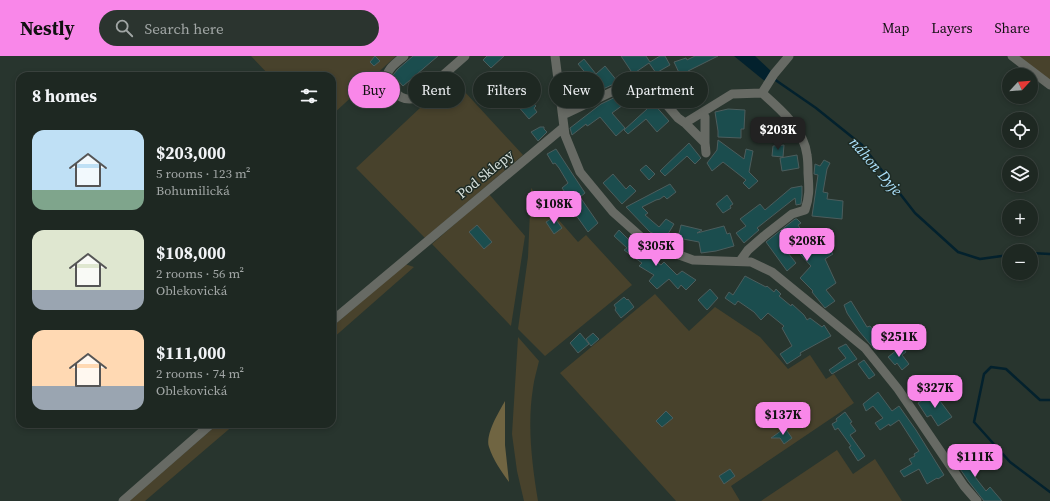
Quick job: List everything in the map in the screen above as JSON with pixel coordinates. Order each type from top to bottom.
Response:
[{"type":"street","points":[[404,56],[390,69],[386,75],[386,81],[400,97],[408,100],[417,98],[465,56]]},
{"type":"street","points":[[555,56],[565,135],[580,172],[613,212],[649,244],[693,260],[751,262],[772,272],[865,348],[898,389],[964,486],[977,501]]},
{"type":"street","points":[[685,123],[732,94],[764,89],[788,56]]},
{"type":"street","points":[[1012,56],[1050,85]]},
{"type":"street","points":[[563,115],[622,87],[637,84],[654,90],[678,118],[705,143]]},
{"type":"street","points":[[740,261],[748,250],[764,236],[792,214],[804,210],[809,197],[807,153],[801,136],[764,89]]},
{"type":"street","points":[[702,113],[705,117],[706,153]]},
{"type":"street","name":"Pod Sklepy","points":[[336,318],[564,127]]},
{"type":"street","points":[[123,501],[206,428]]},
{"type":"shaded area","points":[[251,56],[396,56],[379,72],[348,72],[348,100],[336,111],[336,72],[266,72]]},
{"type":"shaded area","points":[[1017,56],[1050,56],[1050,81],[1038,72],[1038,68],[1033,68]]},
{"type":"shaded area","points":[[465,92],[473,101],[473,108],[480,108],[523,155],[425,238],[356,168],[420,108],[465,108]]},
{"type":"shaded area","points":[[531,188],[578,242],[586,235],[632,285],[545,356],[518,329],[528,257]]},
{"type":"shaded area","points":[[489,194],[525,236],[511,326],[432,244]]},
{"type":"shaded area","points":[[405,264],[414,267],[336,335],[336,324]]},
{"type":"shaded area","points":[[655,294],[689,331],[715,307],[760,337],[788,369],[810,355],[826,379],[834,374],[854,403],[731,486],[740,501],[676,501],[560,373]]},
{"type":"shaded area","points":[[518,337],[539,361],[533,385],[530,416],[532,459],[538,501],[524,501],[517,471],[512,434]]},
{"type":"shaded area","points":[[505,401],[505,445],[509,482],[493,457],[488,442],[493,423]]},
{"type":"shaded area","points":[[213,428],[230,428],[145,501],[129,501]]},
{"type":"shaded area","points":[[837,450],[853,474],[875,459],[902,501],[761,501]]},
{"type":"water","points":[[734,56],[755,56],[773,73],[766,82]]},
{"type":"building","points":[[375,56],[380,61],[374,66],[370,62]]},
{"type":"building","points":[[413,56],[438,56],[419,72],[408,72],[408,82],[403,86],[400,83],[400,72],[396,72]]},
{"type":"building","points":[[487,56],[504,56],[491,68],[483,60]]},
{"type":"building","points":[[621,56],[646,56],[650,62],[660,56],[665,56],[670,65],[655,72],[649,63],[636,72],[632,72]]},
{"type":"building","points":[[695,56],[718,56],[688,72],[679,72],[674,62],[686,58],[687,60]]},
{"type":"building","points":[[584,59],[594,72],[585,72],[578,64]]},
{"type":"building","points":[[605,66],[612,75],[612,85],[604,89],[604,72],[598,72]]},
{"type":"building","points":[[612,99],[612,108],[619,108],[612,113],[625,128],[616,136],[600,117],[587,126],[586,124],[572,135],[570,128],[596,108],[604,108],[604,103]]},
{"type":"building","points":[[520,108],[534,108],[537,112],[529,119]]},
{"type":"building","points":[[646,108],[657,108],[669,121],[657,132],[646,119],[628,134],[624,130],[647,109]]},
{"type":"building","points":[[728,109],[745,110],[744,129],[741,129],[741,138],[718,137],[715,112]]},
{"type":"building","points":[[540,127],[544,127],[547,132],[538,141],[531,132]]},
{"type":"building","points":[[718,140],[744,159],[746,149],[753,151],[749,172],[758,181],[749,189],[743,183],[746,180],[723,162],[712,171],[707,163],[717,150]]},
{"type":"building","points":[[689,143],[701,158],[695,164],[687,156],[665,176],[660,171]]},
{"type":"building","points":[[784,145],[783,157],[772,156],[773,146]]},
{"type":"building","points":[[556,149],[585,193],[580,197],[598,223],[588,232],[571,208],[575,206],[562,188],[568,183],[559,168],[555,163],[553,164],[547,154]]},
{"type":"building","points":[[797,155],[799,168],[782,171],[780,158]]},
{"type":"building","points":[[824,160],[830,163],[827,169],[823,192],[828,193],[827,199],[843,201],[842,219],[812,216],[818,175],[814,174],[815,164],[820,166]]},
{"type":"building","points":[[646,165],[655,174],[649,180],[640,170]]},
{"type":"building","points":[[613,174],[626,189],[630,185],[636,191],[622,204],[603,183]]},
{"type":"building","points":[[670,184],[676,192],[667,199],[664,196],[642,207],[648,213],[645,215],[659,227],[666,219],[674,224],[665,239],[650,232],[626,207]]},
{"type":"building","points":[[802,186],[801,204],[796,205],[795,198],[757,228],[759,230],[744,243],[736,233],[746,226],[740,219],[760,204],[765,210],[791,188]]},
{"type":"building","points":[[727,195],[733,204],[730,206],[731,208],[723,213],[716,204]]},
{"type":"building","points":[[554,217],[562,228],[554,234],[546,222]]},
{"type":"building","points":[[795,219],[801,223],[798,225],[809,243],[814,239],[815,241],[818,239],[824,252],[829,249],[833,254],[825,259],[836,283],[826,290],[835,301],[825,308],[812,292],[813,291],[800,278],[811,266],[800,254],[805,249],[793,230],[780,243],[796,263],[787,271],[766,242]]},
{"type":"building","points":[[477,225],[492,242],[484,249],[469,232]]},
{"type":"building","points":[[681,225],[702,230],[697,233],[724,226],[727,234],[730,233],[734,246],[701,253],[699,242],[678,238]]},
{"type":"building","points":[[619,230],[632,243],[628,247],[631,245],[661,265],[664,262],[677,275],[682,271],[696,280],[686,290],[681,285],[678,289],[669,279],[657,289],[649,281],[654,275],[639,266],[642,263],[624,250],[627,248],[614,236]]},
{"type":"building","points":[[745,276],[766,287],[767,286],[774,292],[776,289],[781,294],[779,296],[791,306],[792,304],[804,315],[807,320],[810,318],[822,327],[824,325],[831,336],[800,353],[801,355],[787,364],[780,354],[792,346],[782,328],[784,326],[768,313],[761,320],[754,312],[738,301],[735,305],[725,298],[729,292],[733,295]]},
{"type":"building","points":[[710,289],[718,298],[707,310],[698,300]]},
{"type":"building","points":[[624,297],[627,300],[628,299],[634,307],[621,318],[615,310],[616,308],[614,305]]},
{"type":"building","points":[[851,301],[867,327],[870,326],[878,336],[885,330],[891,338],[875,350],[859,331],[847,313],[844,305]]},
{"type":"building","points":[[580,333],[589,344],[578,353],[570,343]]},
{"type":"building","points":[[593,333],[599,339],[591,346],[586,339]]},
{"type":"building","points":[[846,344],[857,359],[832,374],[829,370],[846,358],[838,348]]},
{"type":"building","points":[[902,346],[906,352],[902,355],[909,364],[902,370],[897,363],[895,365],[888,357]]},
{"type":"building","points":[[864,360],[875,375],[869,379],[858,364]]},
{"type":"building","points":[[878,392],[892,411],[899,406],[944,475],[927,484],[919,469],[904,477],[900,471],[912,464],[909,459],[915,456],[914,454],[919,451],[899,420],[880,430],[875,423],[883,418],[873,406],[866,411],[863,404]]},
{"type":"building","points":[[934,393],[952,417],[938,426],[931,415],[927,417],[918,403]]},
{"type":"building","points":[[666,411],[673,418],[662,427],[656,421]]},
{"type":"building","points":[[845,412],[856,431],[850,435],[865,456],[858,461],[849,447],[851,446],[838,428],[835,430],[832,424]]},
{"type":"building","points":[[785,428],[792,438],[784,444],[780,438],[771,438]]},
{"type":"building","points":[[974,453],[978,460],[970,464],[977,475],[975,477],[986,491],[990,487],[1002,501],[984,501],[954,460],[962,455],[964,459]]},
{"type":"building","points":[[730,469],[735,476],[724,484],[719,476]]},
{"type":"waterway","name":"náhon Dyje","points":[[774,79],[816,108],[862,145],[915,213],[958,252],[980,259],[1002,256]]},
{"type":"waterway","name":"náhon Dyje","points":[[1038,253],[1050,254]]},
{"type":"waterway","name":"náhon Dyje","points":[[1050,400],[1040,400],[1006,369],[991,367],[984,374],[974,422],[1010,462],[1050,492]]}]
